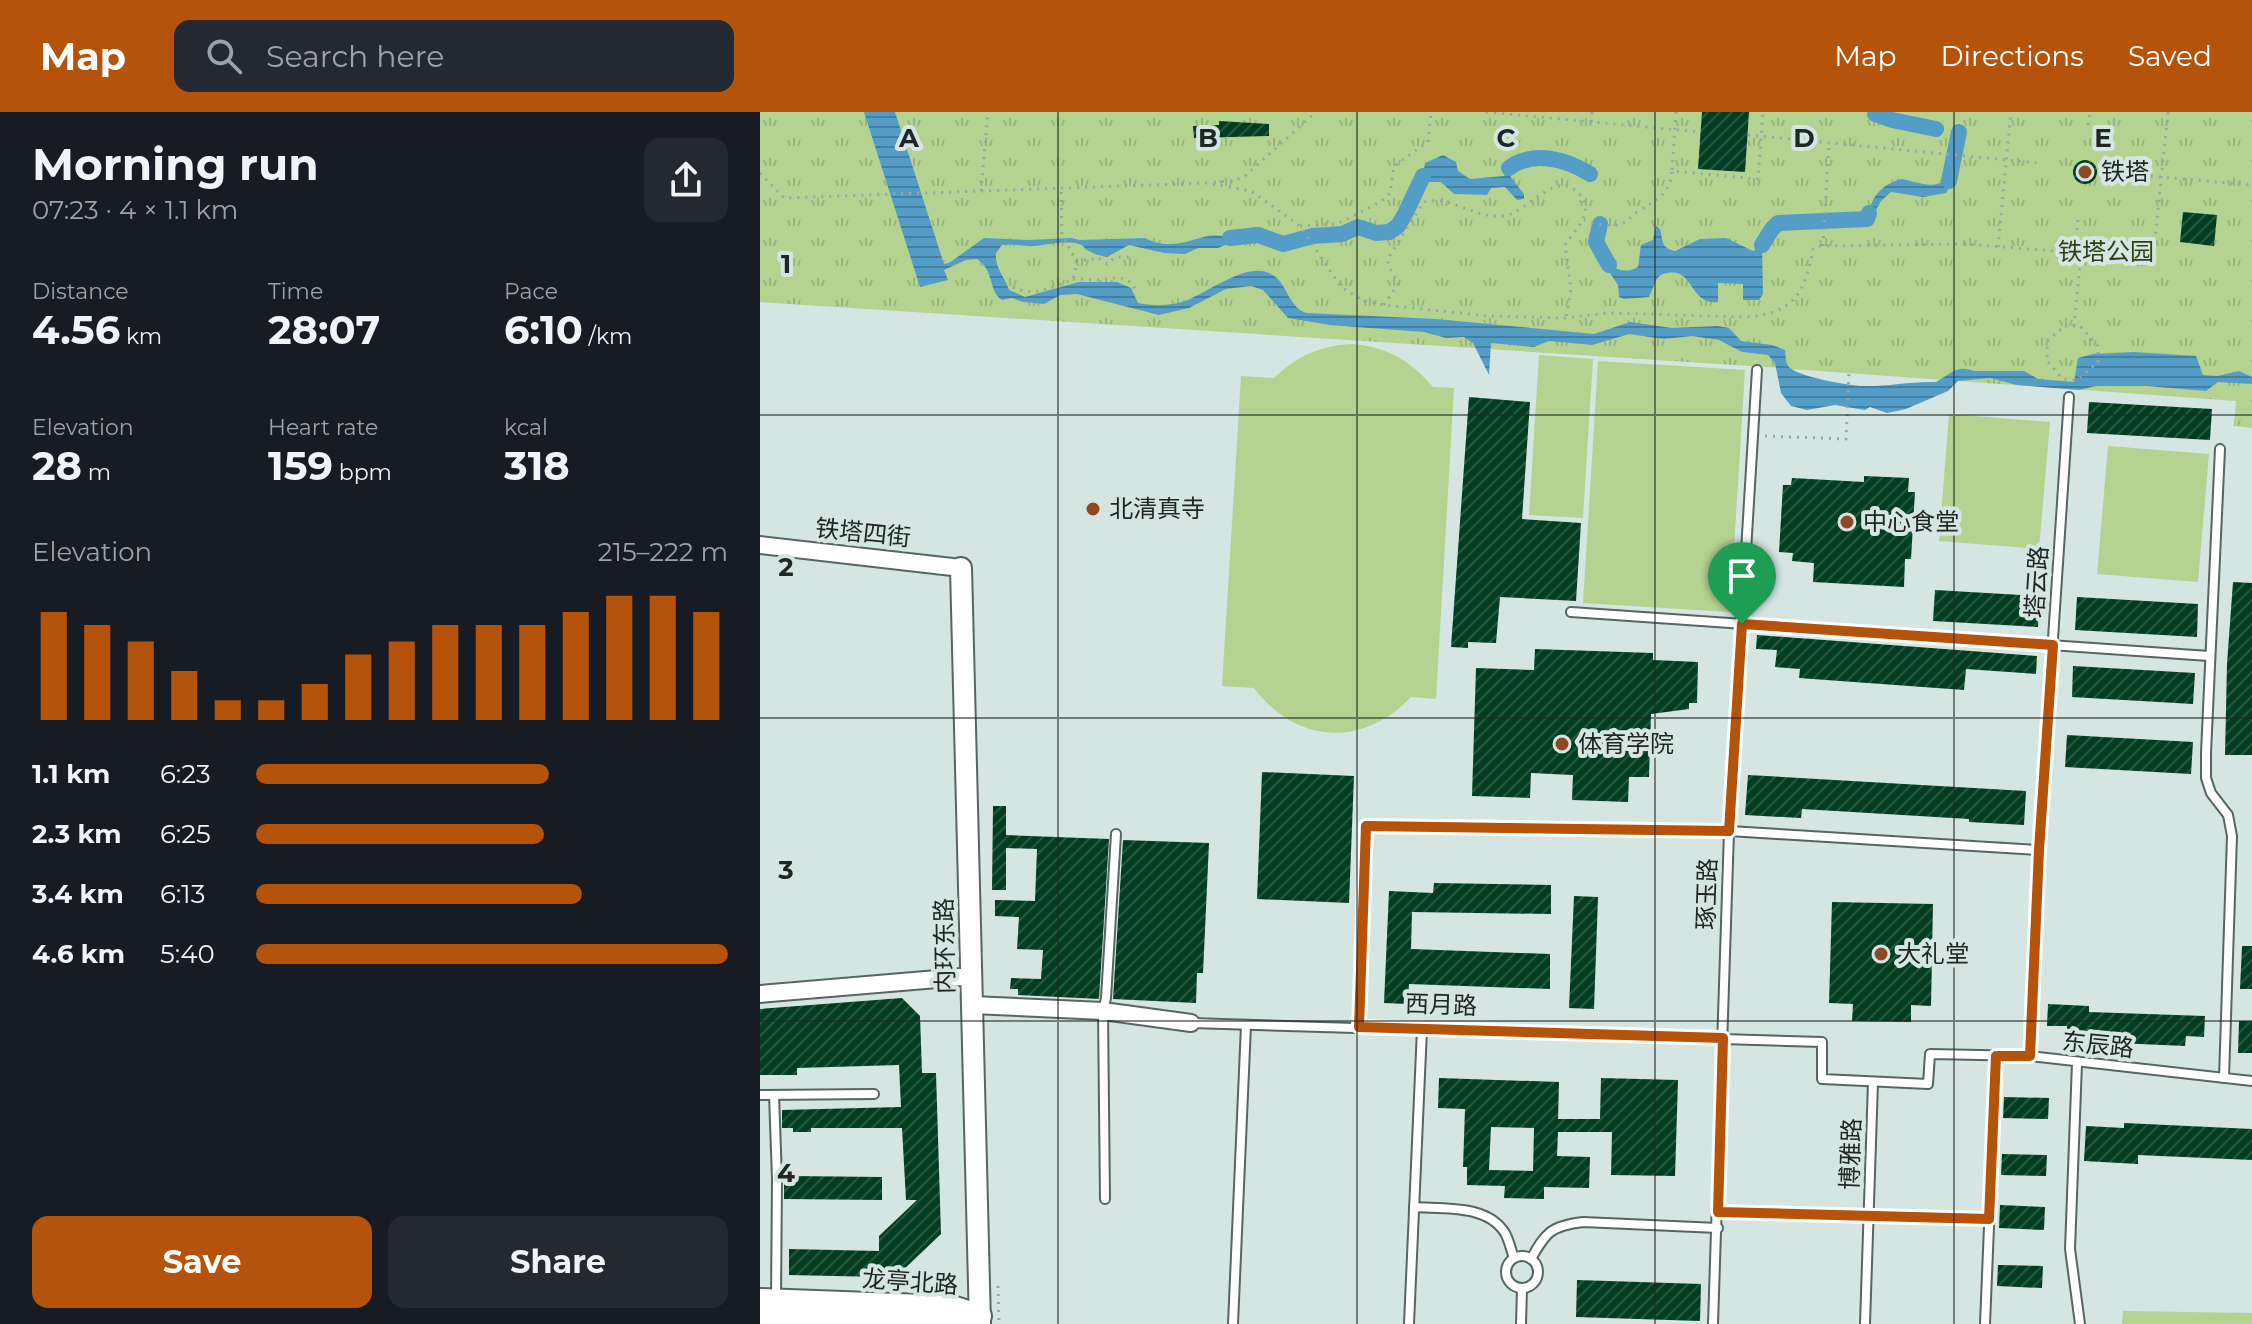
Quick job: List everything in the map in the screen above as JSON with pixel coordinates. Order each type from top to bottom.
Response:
[{"type":"main road","name":"龙亭北路","points":[[765,1306],[953,1323],[986,1321]]},
{"type":"street","name":"铁塔四街","points":[[760,545],[961,568]]},
{"type":"street","name":"内环东路","points":[[961,568],[972,1005],[986,1321]]},
{"type":"street","points":[[760,994],[973,976]]},
{"type":"street","name":"西月路","points":[[972,1005],[1103,1011],[1191,1023]]},
{"type":"lane","name":"琢玉路","points":[[1713,1324],[1729,831],[1757,370]]},
{"type":"lane","name":"塔云路","points":[[2030,1056],[2039,850],[2069,397]]},
{"type":"lane","points":[[2220,449],[2206,778],[2211,793],[2228,815],[2232,836],[2224,1078]]},
{"type":"lane","points":[[1571,612],[2209,656]]},
{"type":"lane","points":[[1359,1027],[1366,826],[1729,831],[2039,850]]},
{"type":"lane","points":[[1105,1199],[1103,1011],[1116,834]]},
{"type":"lane","name":"西月路","points":[[1191,1023],[1822,1042],[1822,1079],[1873,1082]]},
{"type":"lane","points":[[1233,1324],[1246,1025]]},
{"type":"lane","points":[[1409,1324],[1422,1029]]},
{"type":"lane","name":"东辰路","points":[[1873,1082],[1928,1084],[1930,1054],[2030,1056],[2252,1081]]},
{"type":"lane","points":[[1985,1324],[1996,1056]]},
{"type":"lane","points":[[2077,1063],[2070,1249],[2080,1324]]},
{"type":"lane","name":"博雅路","points":[[1865,1324],[1873,1082]]},
{"type":"lane","points":[[760,1095],[874,1094]]},
{"type":"lane","points":[[765,1306],[777,1179],[774,1095]]},
{"type":"lane","points":[[1414,1207],[1458,1209],[1480,1213],[1494,1220],[1505,1234],[1514,1258]]},
{"type":"lane","points":[[1718,1212],[1989,1219]]},
{"type":"lane","points":[[1531,1259],[1544,1237],[1563,1224],[1583,1222],[1718,1228]]},
{"type":"lane","points":[[1514,1258],[1531,1259],[1537,1268],[1537,1278],[1530,1286],[1514,1287],[1507,1278],[1506,1267],[1514,1258]]},
{"type":"lane","points":[[1521,1324],[1522,1288]]},
{"type":"path","points":[[981,191],[988,112]]},
{"type":"path","points":[[760,173],[784,198],[1233,181],[1245,176],[1316,112]]},
{"type":"path","points":[[1300,226],[1337,224],[1382,201],[1390,193],[1394,166],[1428,142],[1431,112]]},
{"type":"path","points":[[1486,112],[1700,132]]},
{"type":"path","points":[[1591,122],[1592,112]]},
{"type":"path","points":[[1583,220],[1618,225],[1662,198],[1671,181],[1676,112]]},
{"type":"path","points":[[1672,171],[1758,179],[1763,112]]},
{"type":"path","points":[[1998,247],[2011,112]]},
{"type":"path","points":[[2088,125],[2090,112]]},
{"type":"path","points":[[1207,183],[1251,191],[1300,226],[1341,287],[1362,300],[1488,316],[1566,318],[1608,313],[1764,316],[1793,300],[1803,290],[1813,249],[1823,246],[1966,244],[2153,259],[2168,112]]},
{"type":"path","points":[[1748,135],[2038,163]]},
{"type":"path","points":[[1823,246],[1829,143]]},
{"type":"path","points":[[2127,174],[2252,185]]},
{"type":"path","points":[[1384,305],[1398,284],[1387,263],[1389,256],[1424,202],[1441,200],[1476,213],[1503,216],[1518,211],[1551,188],[1560,186],[1579,194],[1584,203],[1580,228],[1565,245],[1571,289],[1566,318]]},
{"type":"path","points":[[1061,188],[1062,234],[1077,263],[1073,279]]},
{"type":"path","points":[[2074,326],[2078,218]]},
{"type":"path","points":[[1076,260],[1097,257],[1107,264],[1116,257],[1129,257]]},
{"type":"path","points":[[1013,287],[1037,292],[1073,279],[1098,280],[1121,276],[1137,293]]},
{"type":"path","points":[[2065,326],[2074,326],[2080,326],[2098,346],[2098,362],[2077,380],[2063,379],[2047,361],[2047,341],[2065,326]]},
{"type":"path","points":[[1753,435],[1846,439],[1849,373]]},
{"type":"path","points":[[986,1321],[998,1286]]},
{"type":"green space","name":"铁塔公园","points":[[760,112],[2252,112],[2252,428],[2234,426],[2236,401],[1765,367],[760,302]]},
{"type":"green space","points":[[1353,344],[1377,348],[1398,357],[1433,387],[1454,388],[1436,699],[1411,697],[1392,714],[1372,725],[1330,733],[1309,729],[1290,720],[1271,707],[1254,688],[1222,686],[1241,376],[1274,378],[1310,353]]},
{"type":"green space","points":[[1539,355],[1593,359],[1583,518],[1529,515]]},
{"type":"green space","points":[[1598,361],[1745,370],[1730,612],[1583,603]]},
{"type":"green space","points":[[1949,414],[2050,422],[2039,549],[1939,541]]},
{"type":"green space","points":[[2108,446],[2209,454],[2198,582],[2097,574]]},
{"type":"green space","points":[[2123,1311],[2252,1313],[2252,1324],[2122,1324]]},
{"type":"water","points":[[864,112],[895,112],[944,264],[984,238],[1145,238],[1169,244],[1210,236],[1230,238],[1228,244],[1218,248],[1198,248],[1185,254],[1129,245],[1107,257],[1075,243],[1002,245],[996,253],[998,268],[1009,290],[1025,297],[1079,282],[1117,282],[1131,288],[1138,303],[1171,304],[1182,302],[1237,275],[1259,271],[1275,277],[1294,304],[1306,313],[1436,319],[1594,334],[1630,322],[1672,328],[1729,328],[1741,341],[1785,350],[1787,364],[1794,371],[1854,385],[1936,382],[1963,369],[2024,371],[2038,379],[2074,382],[2078,358],[2134,352],[2196,356],[2203,375],[2217,376],[2239,371],[2252,377],[2252,384],[2218,382],[2206,391],[2147,386],[2096,386],[2079,390],[2017,385],[1990,378],[1958,381],[1948,391],[1906,409],[1887,413],[1870,407],[1865,410],[1835,405],[1807,410],[1791,406],[1781,393],[1775,363],[1768,355],[1742,352],[1719,340],[1692,336],[1664,339],[1629,334],[1592,345],[1549,341],[1534,347],[1491,343],[1489,375],[1473,343],[1464,337],[1446,338],[1424,332],[1330,325],[1288,318],[1263,290],[1251,286],[1226,289],[1189,308],[1159,315],[1077,294],[1060,295],[1044,304],[1012,298],[1002,300],[987,269],[977,259],[966,260],[944,270],[948,280],[920,287]]},
{"type":"water","points":[[1443,155],[1456,162],[1458,171],[1470,179],[1504,176],[1509,168],[1513,170],[1510,176],[1524,194],[1524,199],[1517,200],[1505,187],[1491,188],[1487,195],[1454,194],[1441,182],[1427,182],[1423,176],[1425,163]]},
{"type":"water","points":[[1901,179],[1930,185],[1947,179],[1949,188],[1946,193],[1923,197],[1891,192],[1880,202],[1872,218],[1870,207],[1876,196],[1884,187]]},
{"type":"water","points":[[1656,226],[1660,229],[1665,246],[1675,251],[1700,239],[1726,238],[1753,251],[1762,245],[1763,294],[1759,300],[1743,300],[1743,284],[1718,283],[1718,302],[1709,302],[1676,273],[1662,274],[1649,297],[1619,297],[1618,285],[1606,267],[1609,265],[1627,271],[1638,267],[1641,245],[1653,240]]},
{"type":"building","points":[[1702,112],[1749,112],[1745,172],[1698,169]]},
{"type":"building","points":[[1219,121],[1269,124],[1269,136],[1194,138],[1193,126],[1219,125]]},
{"type":"building","name":"铁塔","points":[[2085,160],[2094,163],[2097,172],[2094,181],[2085,184],[2076,181],[2073,172],[2076,163]]},
{"type":"building","points":[[2183,212],[2217,215],[2214,246],[2180,242]]},
{"type":"building","points":[[1469,397],[1530,402],[1522,519],[1581,523],[1576,601],[1500,597],[1496,643],[1468,642],[1468,648],[1451,647]]},
{"type":"building","points":[[2089,402],[2212,409],[2210,440],[2087,433]]},
{"type":"building","name":"中心食堂","points":[[1864,476],[1909,478],[1908,492],[1915,492],[1911,559],[1905,559],[1904,587],[1813,582],[1814,563],[1792,561],[1793,553],[1779,552],[1783,485],[1791,485],[1792,478],[1864,482]]},
{"type":"building","points":[[2233,582],[2252,583],[2252,755],[2225,755]]},
{"type":"building","points":[[1935,590],[2040,596],[2038,627],[1933,621]]},
{"type":"building","points":[[2077,597],[2198,604],[2197,637],[2075,630]]},
{"type":"building","points":[[1757,635],[2037,656],[2036,674],[1966,669],[1964,690],[1799,678],[1800,669],[1775,667],[1777,650],[1756,649]]},
{"type":"building","name":"体育学院","points":[[1535,649],[1653,653],[1653,660],[1698,662],[1697,703],[1689,703],[1689,709],[1651,714],[1649,777],[1629,777],[1628,802],[1572,800],[1573,775],[1531,773],[1530,798],[1472,796],[1476,668],[1534,670]]},
{"type":"building","points":[[2073,666],[2195,673],[2193,704],[2072,697]]},
{"type":"building","points":[[2067,735],[2193,742],[2191,774],[2065,767]]},
{"type":"building","points":[[1262,772],[1354,776],[1349,903],[1257,899]]},
{"type":"building","points":[[1748,775],[2026,791],[2024,825],[1802,809],[1801,818],[1745,815]]},
{"type":"building","points":[[993,806],[1006,806],[1006,835],[1109,839],[1099,999],[1018,995],[1018,989],[1010,989],[1011,978],[1041,979],[1043,950],[1017,949],[1019,917],[995,916],[995,900],[1035,901],[1037,849],[1006,848],[1006,890],[992,890]]},
{"type":"building","points":[[1123,840],[1209,843],[1203,973],[1197,973],[1196,1003],[1113,999]]},
{"type":"building","points":[[1434,883],[1551,885],[1551,914],[1412,912],[1411,949],[1550,954],[1550,989],[1409,984],[1408,1004],[1384,1003],[1389,891],[1433,893]]},
{"type":"building","points":[[1574,896],[1598,897],[1594,1009],[1569,1008]]},
{"type":"building","name":"大礼堂","points":[[1832,902],[1933,904],[1931,1006],[1911,1005],[1911,1022],[1852,1021],[1853,1004],[1829,1003]]},
{"type":"building","points":[[2242,946],[2252,946],[2252,989],[2240,989]]},
{"type":"building","points":[[902,998],[920,1016],[922,1073],[936,1073],[941,1234],[901,1272],[881,1272],[881,1277],[789,1275],[789,1249],[879,1251],[879,1236],[917,1200],[906,1200],[902,1128],[811,1128],[811,1132],[793,1132],[793,1128],[782,1128],[782,1110],[901,1107],[899,1065],[797,1068],[797,1075],[760,1075],[760,1009]]},
{"type":"building","points":[[2048,1004],[2089,1006],[2089,1012],[2205,1016],[2204,1037],[2186,1036],[2185,1046],[2094,1042],[2094,1046],[2067,1046],[2067,1026],[2047,1026]]},
{"type":"building","points":[[2239,1021],[2252,1021],[2252,1053],[2238,1053]]},
{"type":"building","points":[[1439,1078],[1559,1082],[1558,1119],[1600,1119],[1601,1078],[1678,1080],[1675,1176],[1611,1175],[1612,1132],[1558,1132],[1557,1156],[1590,1157],[1589,1188],[1544,1187],[1544,1199],[1504,1198],[1505,1186],[1467,1185],[1467,1167],[1463,1167],[1465,1109],[1438,1108]],"holes":[[[1491,1127],[1534,1128],[1533,1171],[1489,1170]]]},
{"type":"building","points":[[2004,1097],[2049,1098],[2048,1119],[2003,1118]]},
{"type":"building","points":[[2124,1123],[2252,1129],[2252,1160],[2138,1155],[2138,1164],[2084,1161],[2086,1126],[2124,1128]]},
{"type":"building","points":[[2002,1154],[2047,1155],[2046,1176],[2001,1175]]},
{"type":"building","points":[[790,1176],[882,1177],[882,1200],[784,1199],[784,1179],[790,1179]]},
{"type":"building","points":[[2000,1205],[2045,1207],[2044,1230],[1999,1228]]},
{"type":"building","points":[[1998,1265],[2043,1266],[2042,1288],[1997,1286]]},
{"type":"building","points":[[1577,1280],[1701,1284],[1700,1321],[1576,1317]]},
{"type":"waterway","points":[[1875,114],[1936,129]]},
{"type":"waterway","points":[[1949,181],[1959,132]]},
{"type":"waterway","points":[[1509,168],[1518,162],[1539,158],[1571,164],[1590,174]]},
{"type":"waterway","points":[[1230,238],[1258,235],[1283,244],[1313,236],[1342,234],[1358,227],[1376,233],[1389,232],[1398,226],[1423,176]]},
{"type":"waterway","points":[[1762,245],[1778,223],[1867,219],[1869,213]]},
{"type":"waterway","points":[[1600,224],[1596,242],[1609,265]]},
{"type":"place","name":"铁塔","points":[[2085,172]]},
{"type":"place","name":"北清真寺","points":[[1093,509]]},
{"type":"place","name":"中心食堂","points":[[1847,522]]},
{"type":"place","name":"体育学院","points":[[1562,744]]},
{"type":"place","name":"大礼堂","points":[[1881,954]]},
{"type":"route","points":[[1742,624],[2053,645],[2039,850],[2030,1056],[1996,1056],[1989,1219],[1718,1212],[1723,1038],[1359,1027],[1366,826],[1729,831],[1742,624]]}]
